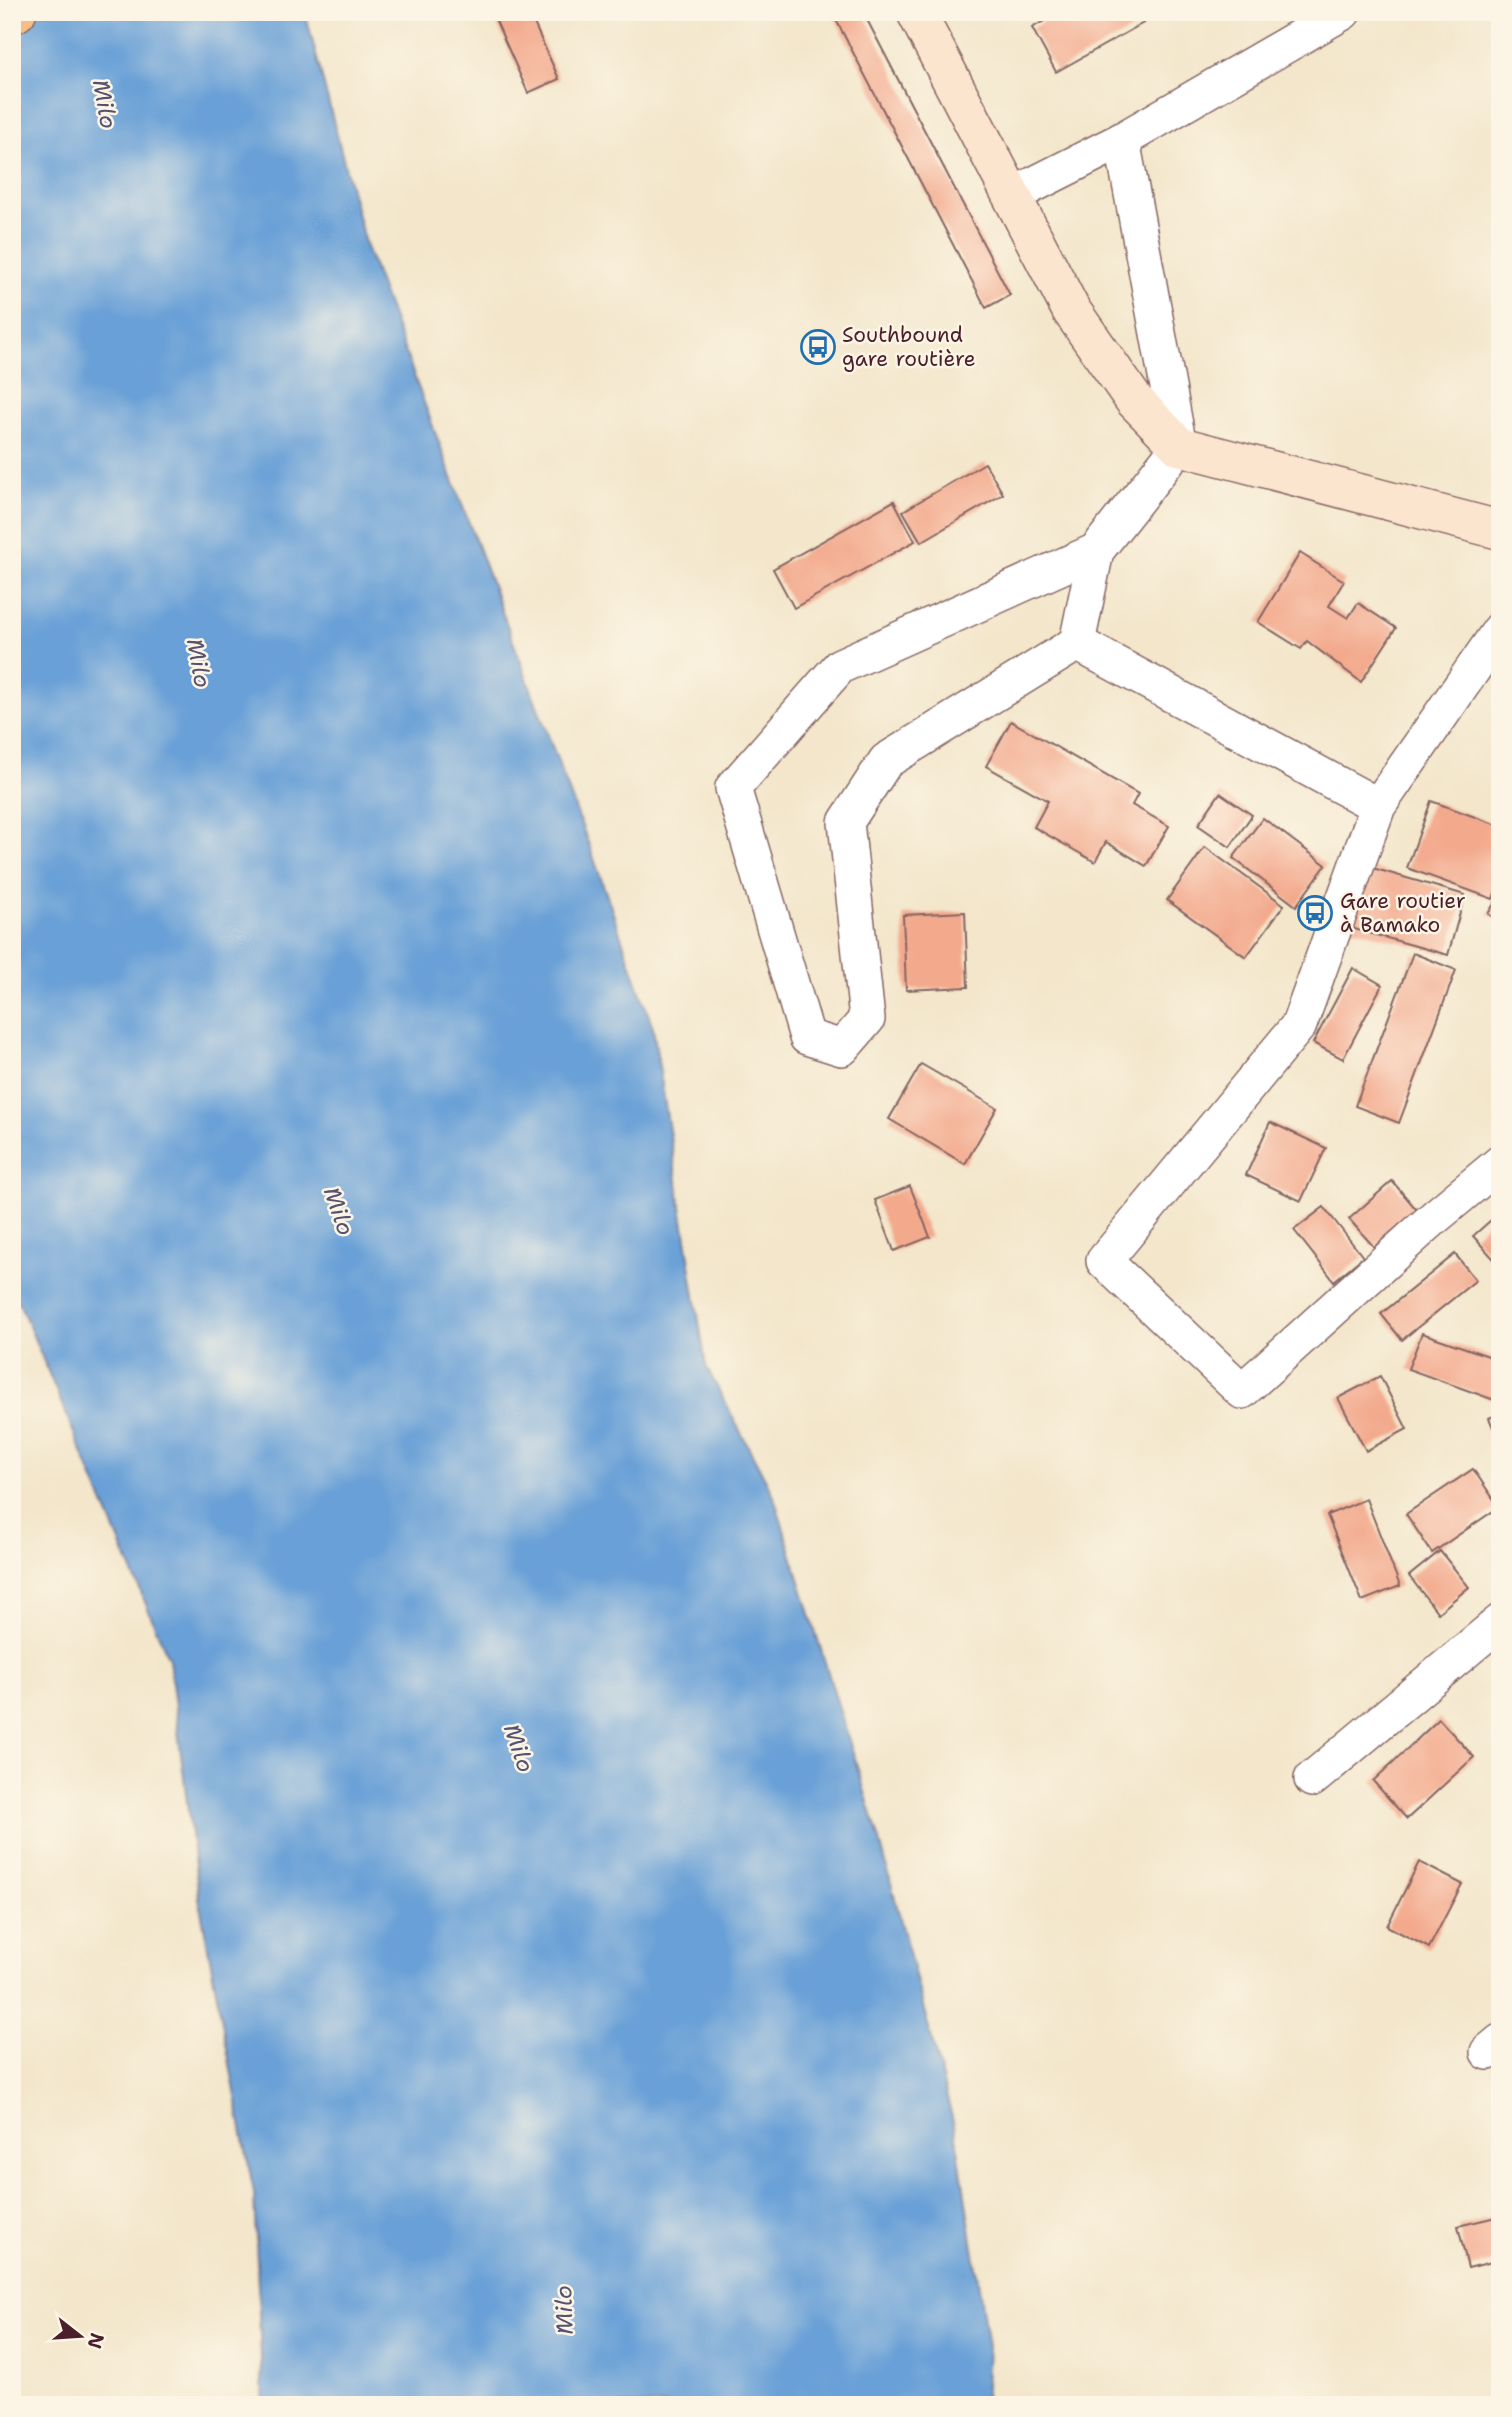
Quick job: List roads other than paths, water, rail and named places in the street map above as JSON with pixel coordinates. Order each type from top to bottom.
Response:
[{"type":"street","points":[[916,12],[1071,310],[1134,400],[1179,446],[1500,530]]},
{"type":"street","points":[[1011,196],[1122,140],[1343,12]]},
{"type":"street","points":[[1096,551],[841,666],[733,788],[807,1037],[842,1048],[867,1018],[846,822],[886,761],[1077,643],[1096,551],[1179,446],[1122,140]]},
{"type":"street","points":[[1500,630],[1378,806],[1299,1025],[1104,1261],[1242,1391],[1435,1217],[1500,1163]]},
{"type":"street","points":[[1077,643],[1378,806]]},
{"type":"street","points":[[1312,1779],[1500,1622]]},
{"type":"water","name":"Milo","points":[[12,12],[305,12],[366,247],[592,853],[653,1028],[706,1366],[773,1494],[880,1841],[955,2129],[988,2346],[985,2405],[263,2405],[254,2193],[200,1905],[169,1659],[21,1307],[12,1295]]},
{"type":"place","name":"Southbound gare routière","points":[[818,347]]},
{"type":"place","name":"Gare routier à Bamako","points":[[1315,913]]}]
